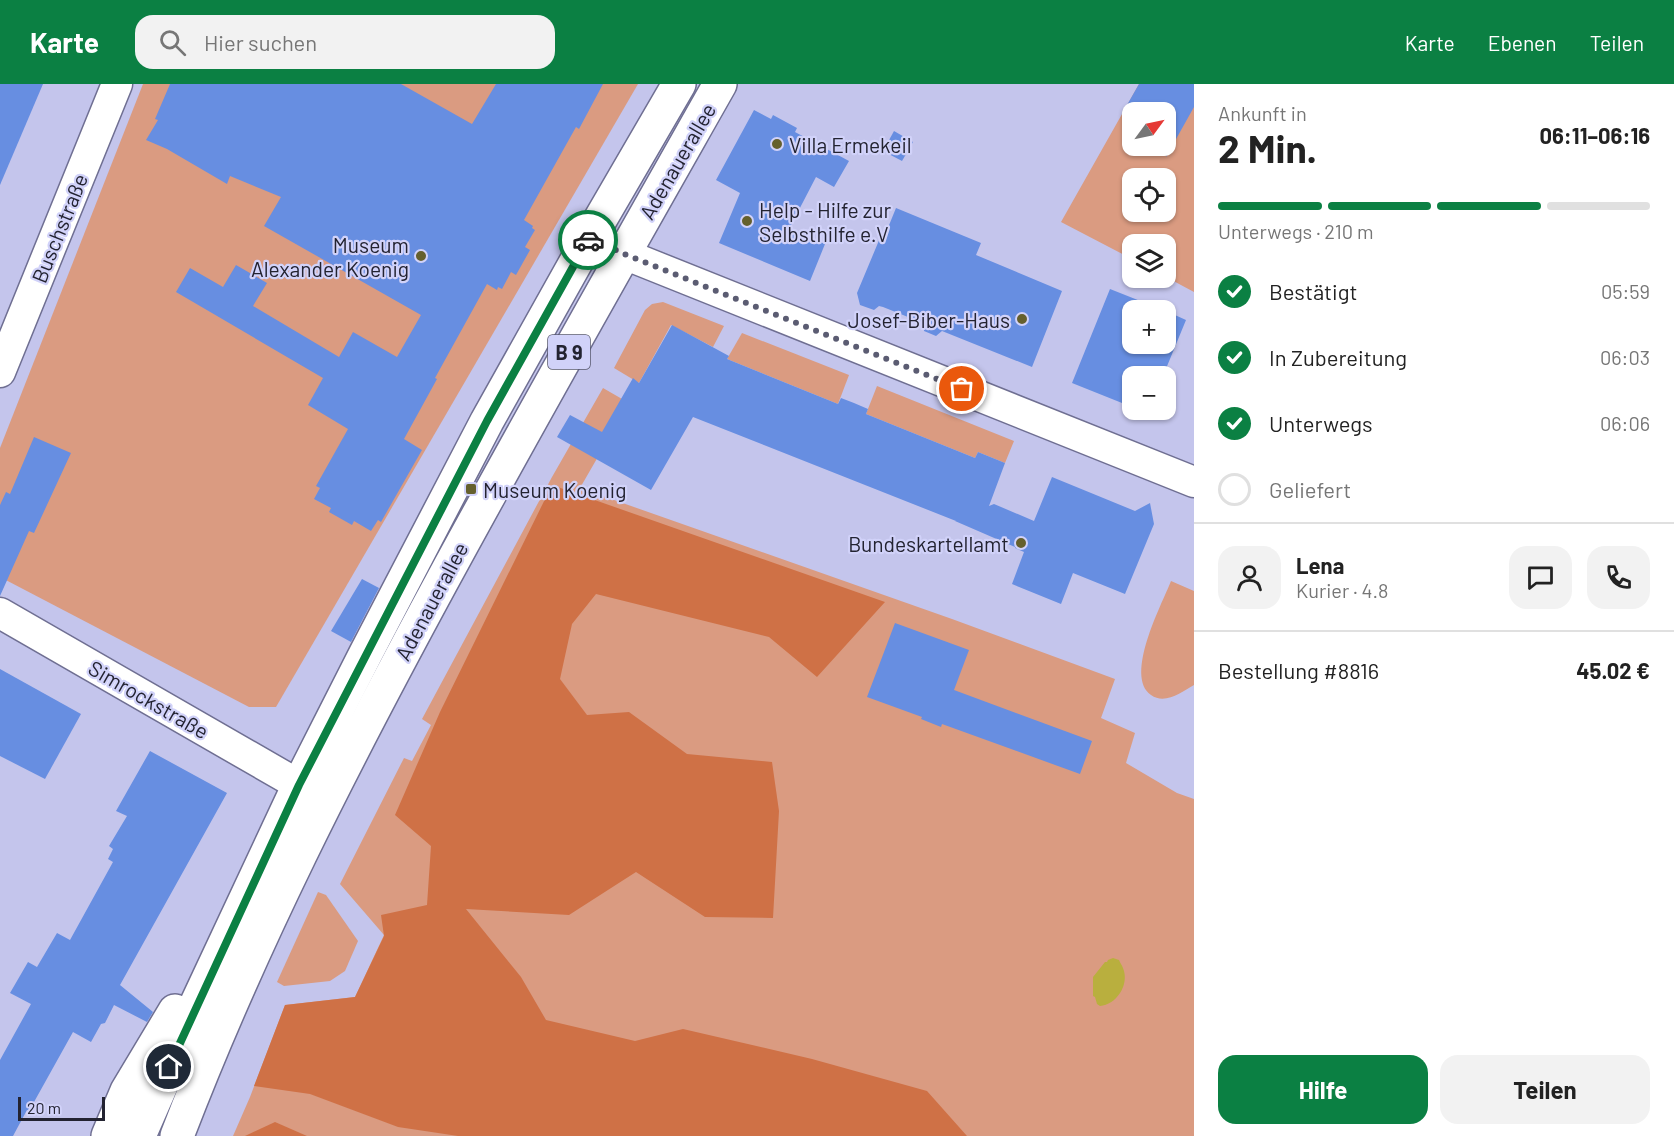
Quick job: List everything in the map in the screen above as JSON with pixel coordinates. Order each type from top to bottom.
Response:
[{"type":"main road","name":"Adenauerallee","points":[[139,1136],[224,944],[299,785],[487,421],[679,84]]},
{"type":"main road","name":"Adenauerallee","points":[[177,1136],[242,977],[368,718],[506,464],[720,84]]},
{"type":"main road","points":[[108,1136],[127,1091],[164,1028],[186,993],[224,944]]},
{"type":"street","name":"Buschstraße","points":[[0,372],[117,84]]},
{"type":"street","points":[[590,237],[624,254],[1194,482]]},
{"type":"street","name":"Simrockstraße","points":[[0,613],[299,785]]},
{"type":"shaded area","points":[[143,84],[638,84],[276,707],[249,707],[0,577],[0,448]]},
{"type":"shaded area","points":[[1139,84],[1194,84],[1194,292],[1176,282],[1176,234],[1122,234],[1122,254],[1061,222],[1122,114],[1122,156],[1176,156],[1176,102],[1129,102]]},
{"type":"shaded area","points":[[663,302],[724,326],[713,347],[671,325],[639,383],[614,368],[645,310],[652,304]]},
{"type":"shaded area","points":[[742,333],[849,375],[838,404],[727,359]]},
{"type":"shaded area","points":[[877,386],[1014,441],[1005,463],[978,452],[975,458],[866,414]]},
{"type":"shaded area","points":[[603,388],[629,403],[580,488],[1115,679],[1101,718],[1135,733],[1126,763],[1177,793],[1194,799],[1194,1136],[233,1136],[285,1005],[355,997],[384,935],[340,884],[404,758],[412,761],[431,725],[422,719],[552,477]]},
{"type":"shaded area","points":[[552,485],[885,602],[817,677],[769,637],[596,594],[572,624],[560,679],[587,715],[629,712],[687,754],[772,762],[779,811],[773,918],[705,917],[636,872],[569,915],[466,909],[521,977],[546,1020],[635,1041],[683,1029],[812,1059],[927,1091],[967,1136],[458,1136],[398,1127],[310,1094],[254,1086],[285,1005],[355,997],[384,936],[381,915],[427,905],[431,846],[395,815],[440,712]]},
{"type":"shaded area","points":[[1171,581],[1194,591],[1194,685],[1179,694],[1162,699],[1151,695],[1144,686],[1141,673],[1147,640]]},
{"type":"shaded area","points":[[318,892],[326,895],[358,941],[345,971],[330,981],[284,986],[277,982]]},
{"type":"shaded area","points":[[1113,958],[1119,960],[1125,974],[1125,981],[1116,998],[1100,1006],[1093,996],[1093,977],[1105,962]]},
{"type":"shaded area","points":[[275,1122],[307,1136],[245,1136]]},
{"type":"building","points":[[0,84],[43,84],[0,185]]},
{"type":"building","name":"Museum Alexander Koenig","points":[[170,84],[401,84],[472,124],[496,84],[603,84],[579,129],[576,127],[524,220],[535,230],[525,247],[530,250],[516,275],[511,272],[502,289],[498,287],[497,290],[487,284],[435,378],[437,379],[404,439],[422,450],[381,522],[378,520],[371,531],[354,521],[352,525],[329,512],[331,508],[314,499],[320,488],[316,486],[348,429],[308,405],[323,378],[176,292],[190,268],[223,287],[236,265],[267,283],[253,306],[339,357],[353,332],[397,357],[421,315],[264,226],[281,197],[230,176],[227,184],[167,149],[146,140],[158,120],[155,119]]},
{"type":"building","points":[[1139,84],[1194,84],[1194,107],[1176,139],[1176,102],[1129,102]]},
{"type":"building","points":[[754,110],[771,119],[773,115],[797,128],[795,132],[849,161],[834,187],[816,177],[789,229],[825,244],[810,281],[719,243],[740,193],[716,180]]},
{"type":"building","points":[[894,131],[913,142],[902,161],[883,151]]},
{"type":"building","points":[[896,208],[981,243],[976,255],[1062,291],[1032,367],[942,331],[936,336],[924,331],[923,323],[883,307],[879,306],[874,310],[860,305],[857,293],[880,238],[883,240]]},
{"type":"building","points":[[1110,289],[1138,300],[1122,300],[1122,354],[1172,354],[1167,366],[1122,366],[1122,403],[1072,383]]},
{"type":"building","points":[[1176,316],[1186,320],[1176,344]]},
{"type":"building","points":[[672,325],[729,356],[727,359],[838,404],[841,398],[854,403],[868,409],[866,414],[975,458],[978,452],[1005,463],[989,506],[994,504],[1034,521],[1052,477],[1135,511],[1150,503],[1154,524],[1125,594],[1073,573],[1061,604],[1012,584],[1024,552],[1015,547],[956,521],[693,417],[651,490],[557,437],[570,415],[602,432],[633,378],[639,383]]},
{"type":"building","points":[[34,437],[71,453],[34,533],[29,531],[0,596],[0,505],[6,492],[10,494]]},
{"type":"building","points":[[362,579],[379,588],[351,642],[331,631]]},
{"type":"building","points":[[895,623],[969,650],[954,690],[1092,741],[1080,774],[942,724],[941,727],[921,719],[922,717],[867,697]]},
{"type":"building","points":[[0,669],[81,714],[45,779],[0,756]]},
{"type":"building","points":[[150,751],[227,793],[120,985],[153,1012],[147,1022],[114,1005],[105,1023],[101,1024],[91,1042],[73,1032],[13,1136],[0,1136],[0,1060],[31,1004],[10,993],[28,962],[37,967],[57,933],[70,940],[113,862],[108,859],[113,849],[109,846],[127,816],[116,811]]},
{"type":"way so far","points":[[588,240],[590,237],[624,254],[962,389]]},
{"type":"place","name":"Villa Ermekeil","points":[[777,144]]},
{"type":"place","name":"Help - Hilfe zur Selbsthilfe e.V","points":[[747,221]]},
{"type":"place","name":"Museum Alexander Koenig","points":[[421,256]]},
{"type":"place","name":"Josef-Biber-Haus","points":[[1022,319]]},
{"type":"place","name":"Museum Koenig","points":[[471,489]]},
{"type":"place","name":"Bundeskartellamt","points":[[1021,543]]},
{"type":"route","points":[[169,1067],[299,785],[487,421],[588,240]]}]
